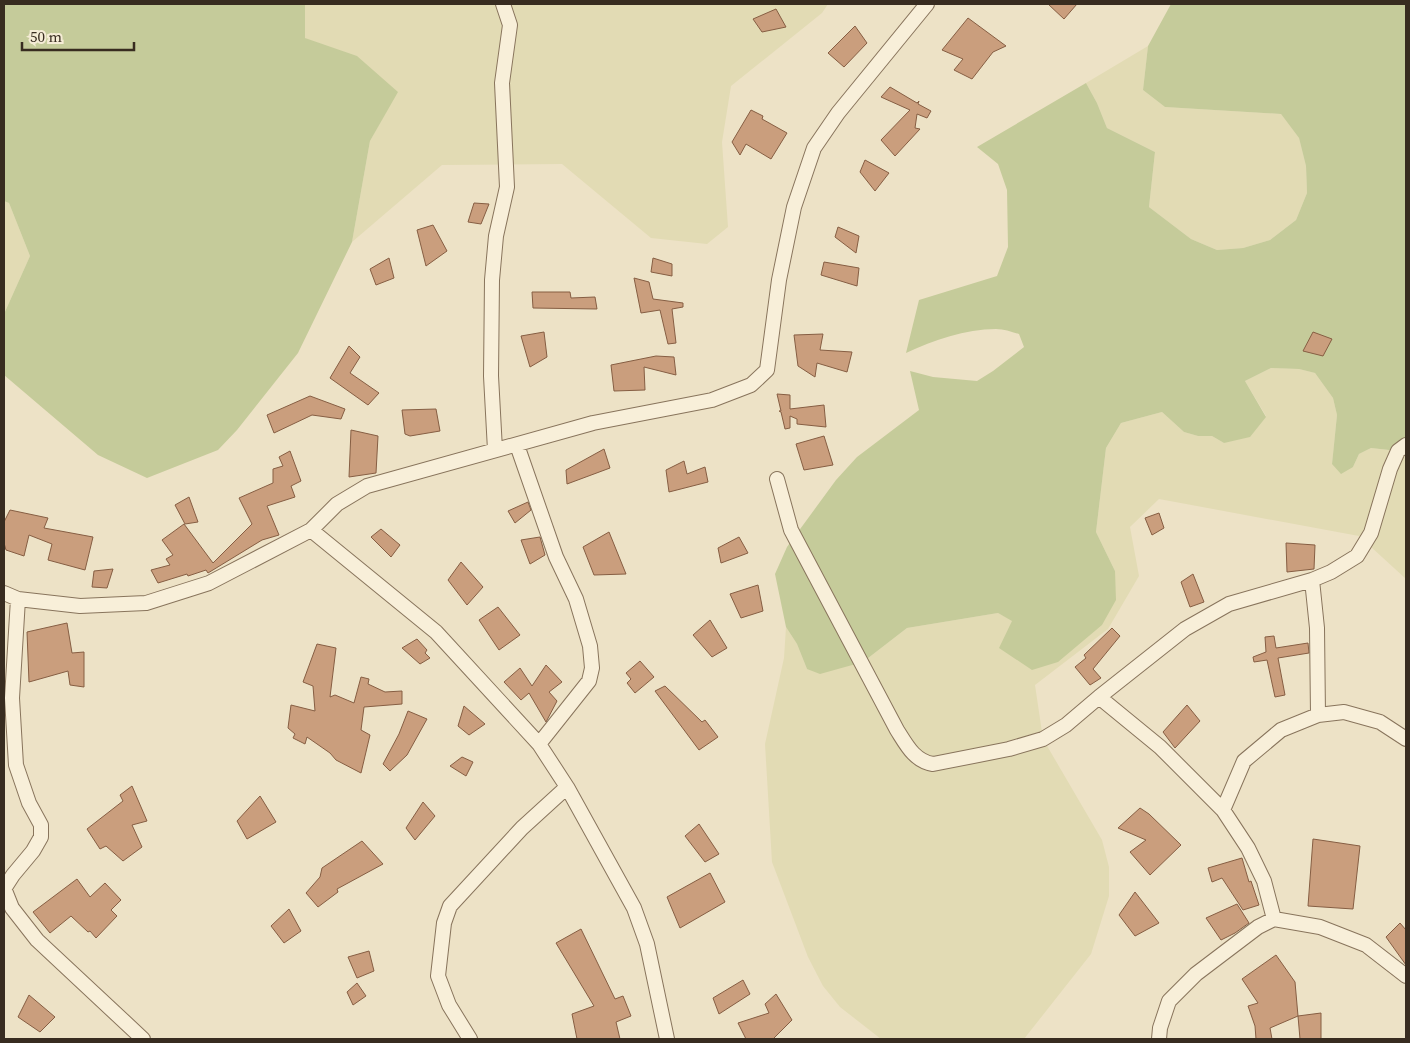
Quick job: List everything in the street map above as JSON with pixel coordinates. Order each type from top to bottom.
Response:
[{"type":"street","points":[[495,450],[492,376],[492,280],[496,236],[508,187],[502,83],[510,25],[503,4]]},
{"type":"street","points":[[4,593],[18,599],[80,606],[146,603],[208,583],[311,530],[337,504],[367,486],[593,423],[712,400],[751,384],[767,370],[779,280],[794,206],[814,148],[838,113],[927,4]]},
{"type":"street","points":[[518,445],[556,557],[576,600],[590,646],[592,668],[589,682],[539,744]]},
{"type":"street","points":[[776,479],[791,530],[896,730],[914,756],[925,763],[932,764],[1009,749],[1044,739],[1066,725],[1185,629],[1229,604],[1312,580],[1331,572],[1358,556],[1371,533],[1390,468],[1398,451],[1406,445]]},
{"type":"street","points":[[311,530],[436,632],[539,744],[568,787],[634,908],[647,944],[667,1039]]},
{"type":"street","points":[[1312,580],[1317,628],[1318,715]]},
{"type":"street","points":[[18,599],[12,698],[16,765],[29,802],[41,825],[41,837],[33,851],[4,888],[12,908],[37,940],[143,1039]]},
{"type":"street","points":[[1099,697],[1160,747],[1223,810],[1248,848],[1264,880],[1274,919]]},
{"type":"street","points":[[1223,810],[1244,761],[1281,730],[1318,715],[1344,712],[1353,714],[1380,722],[1406,740]]},
{"type":"street","points":[[470,1039],[449,1005],[438,976],[444,923],[450,906],[522,828],[568,787]]},
{"type":"street","points":[[1159,1039],[1160,1028],[1169,1001],[1196,974],[1258,926],[1274,919],[1320,927],[1366,945],[1406,976]]},
{"type":"shaded area","points":[[305,4],[828,4],[822,13],[731,86],[722,142],[728,227],[707,244],[651,238],[562,164],[442,165],[352,242],[370,141],[397,92],[305,38]]},
{"type":"shaded area","points":[[1148,46],[1143,90],[1165,107],[1281,114],[1299,138],[1306,166],[1307,193],[1296,220],[1270,240],[1243,248],[1217,250],[1191,239],[1149,207],[1155,152],[1107,128],[1097,103],[1086,83]]},
{"type":"shaded area","points":[[4,201],[9,203],[30,256],[4,314]]},
{"type":"shaded area","points":[[1271,368],[1299,369],[1315,373],[1333,398],[1337,415],[1332,464],[1353,467],[1359,454],[1371,448],[1398,451],[1406,447],[1406,579],[1359,536],[1159,499],[1130,527],[1139,576],[1108,629],[1035,685],[1043,739],[1102,840],[1109,867],[1109,896],[1091,954],[1024,1039],[881,1039],[840,1007],[823,986],[808,957],[772,862],[765,744],[784,658],[786,627],[797,644],[807,669],[863,662],[907,628],[998,613],[1012,620],[1115,571],[1096,532],[1106,448],[1121,423],[1162,412],[1184,432],[1198,436],[1212,436],[1224,443],[1266,416],[1245,381]]},
{"type":"green space","points":[[4,4],[305,4],[305,38],[357,56],[398,92],[370,141],[352,242],[298,353],[237,430],[218,450],[147,478],[98,455],[4,375],[4,314],[30,256],[9,203],[4,201]]},
{"type":"green space","points":[[1171,4],[1406,4],[1406,447],[1398,451],[1371,448],[1359,454],[1353,467],[1341,474],[1332,464],[1337,415],[1333,398],[1315,373],[1299,369],[1271,368],[1245,381],[1266,417],[1250,437],[1224,443],[1212,436],[1198,436],[1184,432],[1162,412],[1121,423],[1106,448],[1096,532],[1115,571],[1116,600],[1102,625],[1058,662],[1032,670],[999,648],[1012,621],[998,613],[907,628],[863,662],[820,674],[807,669],[797,644],[786,627],[775,574],[787,547],[836,480],[857,457],[919,410],[910,371],[933,377],[977,381],[1024,347],[1019,334],[996,329],[984,329],[950,336],[906,353],[919,300],[997,276],[1008,247],[1007,190],[998,164],[977,147],[1086,83],[1097,103],[1107,128],[1155,152],[1149,207],[1191,239],[1217,250],[1243,248],[1270,240],[1296,220],[1307,193],[1306,166],[1299,138],[1281,114],[1165,107],[1143,90],[1148,46]]},
{"type":"building","points":[[1048,4],[1077,4],[1064,19]]},
{"type":"building","points":[[776,9],[786,27],[762,32],[753,19]]},
{"type":"building","points":[[968,18],[1006,46],[993,52],[972,79],[954,70],[963,59],[942,50]]},
{"type":"building","points":[[855,26],[867,43],[844,67],[828,53]]},
{"type":"building","points":[[890,87],[917,103],[919,101],[918,104],[931,111],[927,118],[917,114],[915,128],[920,129],[895,156],[881,140],[910,110],[881,97]]},
{"type":"building","points":[[751,110],[763,116],[762,119],[787,133],[771,159],[746,144],[740,155],[732,142]]},
{"type":"building","points":[[865,160],[889,173],[875,191],[860,172]]},
{"type":"building","points":[[474,203],[489,204],[481,224],[468,222]]},
{"type":"building","points":[[433,225],[447,251],[426,266],[417,230]]},
{"type":"building","points":[[838,227],[859,236],[856,253],[835,237]]},
{"type":"building","points":[[389,258],[394,278],[376,285],[370,269]]},
{"type":"building","points":[[653,258],[672,264],[672,276],[651,272]]},
{"type":"building","points":[[824,262],[859,268],[857,286],[821,275]]},
{"type":"building","points":[[634,278],[649,282],[653,299],[683,303],[683,307],[672,309],[676,343],[668,344],[660,310],[641,313]]},
{"type":"building","points":[[532,292],[570,292],[571,298],[595,297],[597,309],[533,308]]},
{"type":"building","points":[[544,332],[547,357],[530,367],[521,336]]},
{"type":"building","points":[[1313,332],[1332,339],[1323,356],[1303,351]]},
{"type":"building","points":[[823,334],[820,350],[852,352],[847,372],[817,363],[815,377],[798,366],[794,335]]},
{"type":"building","points":[[349,346],[360,357],[350,373],[379,393],[368,405],[330,378]]},
{"type":"building","points":[[656,356],[674,357],[676,375],[644,367],[645,390],[614,391],[611,365]]},
{"type":"building","points":[[777,394],[790,395],[790,409],[824,405],[826,427],[797,424],[797,419],[790,416],[790,428],[785,429],[781,412],[779,411],[781,411]]},
{"type":"building","points":[[310,396],[345,409],[341,419],[312,415],[274,433],[267,415]]},
{"type":"building","points":[[436,409],[440,431],[410,436],[405,434],[402,410]]},
{"type":"building","points":[[351,430],[378,436],[376,473],[349,477]]},
{"type":"building","points":[[824,436],[833,465],[804,470],[796,444]]},
{"type":"building","points":[[604,449],[610,468],[567,484],[566,470]]},
{"type":"building","points":[[290,451],[301,481],[291,486],[295,497],[267,506],[279,535],[262,540],[208,573],[206,570],[158,583],[151,570],[170,565],[166,559],[173,555],[162,540],[184,524],[213,563],[252,524],[239,498],[273,483],[273,469],[283,466],[279,457]]},
{"type":"building","points":[[684,461],[687,474],[705,467],[708,482],[669,492],[666,470]]},
{"type":"building","points":[[189,497],[198,522],[185,524],[175,505]]},
{"type":"building","points":[[528,502],[531,510],[515,523],[508,511]]},
{"type":"building","points":[[10,510],[48,518],[44,528],[93,537],[85,570],[48,560],[52,544],[29,535],[24,556],[6,550],[4,522]]},
{"type":"building","points":[[1159,513],[1164,528],[1152,535],[1145,518]]},
{"type":"building","points":[[381,529],[400,545],[391,557],[371,537]]},
{"type":"building","points":[[609,532],[626,574],[594,575],[583,547]]},
{"type":"building","points":[[540,537],[545,555],[530,564],[521,540]]},
{"type":"building","points":[[739,537],[748,553],[721,563],[718,548]]},
{"type":"building","points":[[1286,543],[1315,545],[1314,569],[1287,572]]},
{"type":"building","points":[[461,562],[483,587],[467,605],[448,580]]},
{"type":"building","points":[[113,569],[107,588],[92,587],[94,571]]},
{"type":"building","points":[[1193,574],[1204,602],[1190,607],[1181,582]]},
{"type":"building","points":[[758,585],[763,611],[741,618],[730,594]]},
{"type":"building","points":[[498,607],[520,635],[499,650],[479,620]]},
{"type":"building","points":[[710,620],[727,648],[712,657],[693,635]]},
{"type":"building","points":[[67,623],[72,653],[84,652],[84,687],[70,685],[68,671],[29,682],[27,632]]},
{"type":"building","points":[[1112,628],[1120,636],[1093,669],[1101,678],[1090,685],[1075,667],[1086,658],[1084,655]]},
{"type":"building","points":[[1274,636],[1276,648],[1308,643],[1309,653],[1278,658],[1285,695],[1275,697],[1267,660],[1254,662],[1253,657],[1266,652],[1265,637]]},
{"type":"building","points":[[417,639],[427,650],[425,653],[430,658],[420,664],[402,648]]},
{"type":"building","points":[[317,644],[336,648],[330,697],[335,695],[354,703],[361,677],[369,679],[368,684],[385,692],[402,691],[402,704],[364,707],[361,730],[370,735],[361,773],[336,760],[330,753],[307,737],[305,744],[293,738],[295,734],[288,728],[291,705],[315,711],[313,686],[303,682]]},
{"type":"building","points":[[640,661],[654,677],[635,693],[627,683],[631,679],[626,673]]},
{"type":"building","points":[[546,665],[562,682],[549,692],[557,701],[546,722],[529,693],[521,700],[504,682],[520,668],[532,686]]},
{"type":"building","points":[[665,686],[702,722],[705,720],[718,737],[699,750],[655,691]]},
{"type":"building","points":[[1187,705],[1200,721],[1175,748],[1163,732]]},
{"type":"building","points":[[464,706],[485,724],[469,735],[458,726]]},
{"type":"building","points":[[408,711],[427,719],[407,755],[390,771],[383,764],[399,734]]},
{"type":"building","points":[[462,757],[473,762],[466,776],[450,766]]},
{"type":"building","points":[[132,786],[147,821],[132,825],[142,847],[123,861],[106,846],[100,849],[87,829],[123,801],[120,795]]},
{"type":"building","points":[[260,796],[276,822],[247,839],[237,821]]},
{"type":"building","points":[[423,802],[435,816],[415,840],[406,828]]},
{"type":"building","points":[[1140,808],[1149,814],[1181,845],[1150,875],[1130,852],[1146,840],[1118,828]]},
{"type":"building","points":[[699,824],[719,854],[705,862],[685,836]]},
{"type":"building","points":[[1313,839],[1360,846],[1353,909],[1308,906]]},
{"type":"building","points":[[362,841],[383,864],[337,889],[338,892],[318,907],[306,893],[320,877],[322,868]]},
{"type":"building","points":[[1242,858],[1249,882],[1251,881],[1259,905],[1243,910],[1222,878],[1212,882],[1208,868]]},
{"type":"building","points":[[710,873],[725,902],[680,928],[667,897]]},
{"type":"building","points":[[77,879],[90,897],[105,883],[121,900],[111,910],[117,916],[96,938],[71,916],[50,933],[33,912]]},
{"type":"building","points":[[1135,892],[1159,923],[1135,936],[1119,915]]},
{"type":"building","points":[[1237,904],[1249,923],[1221,940],[1206,918]]},
{"type":"building","points":[[289,909],[301,931],[284,943],[271,926]]},
{"type":"building","points":[[1400,923],[1406,930],[1406,965],[1386,937]]},
{"type":"building","points":[[581,929],[615,999],[623,996],[631,1016],[616,1022],[620,1039],[577,1039],[572,1014],[594,1006],[556,943]]},
{"type":"building","points":[[369,951],[374,971],[357,978],[348,957]]},
{"type":"building","points":[[1276,955],[1295,982],[1298,1016],[1270,1028],[1272,1039],[1256,1039],[1255,1026],[1248,1006],[1258,1003],[1242,979]]},
{"type":"building","points":[[743,980],[750,994],[719,1014],[713,998]]},
{"type":"building","points":[[357,983],[366,996],[353,1005],[347,992]]},
{"type":"building","points":[[776,994],[792,1020],[773,1039],[746,1039],[738,1023],[769,1013],[765,1004]]},
{"type":"building","points":[[29,995],[55,1017],[40,1032],[18,1017]]},
{"type":"building","points":[[1321,1013],[1321,1039],[1300,1039],[1298,1016]]}]
